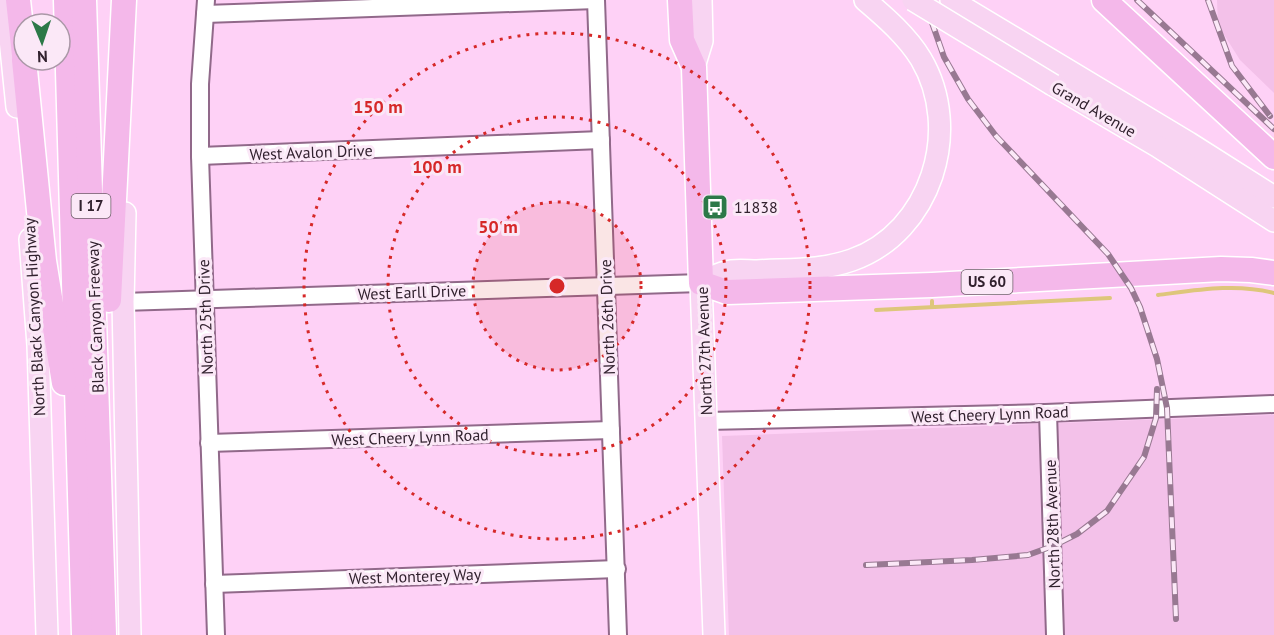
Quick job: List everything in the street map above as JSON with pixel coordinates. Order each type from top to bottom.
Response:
[{"type":"highway","points":[[66,0],[84,635]]},
{"type":"highway","name":"Black Canyon Freeway","points":[[84,0],[104,635]]},
{"type":"highway","points":[[98,412],[109,349],[112,212],[123,0]]},
{"type":"highway","name":"North 27th Avenue","points":[[680,0],[682,40],[694,67],[701,283]]},
{"type":"highway","points":[[1104,0],[1274,157]]},
{"type":"highway","points":[[25,72],[44,261],[64,383]]},
{"type":"highway","name":"Black Canyon Freeway","points":[[56,72],[71,635]]},
{"type":"highway","name":"US 60","points":[[701,283],[727,292],[932,285],[1221,269],[1274,273]]},
{"type":"main road","name":"North Black Canyon Highway","points":[[6,0],[36,307],[47,635]]},
{"type":"main road","points":[[129,0],[123,302],[130,635]]},
{"type":"main road","name":"North 27th Avenue","points":[[694,67],[702,40],[701,0]]},
{"type":"main road","points":[[701,283],[727,272],[832,266],[869,252],[898,231],[917,208],[931,180],[937,154],[939,118],[934,92],[926,70],[905,38],[865,0]]},
{"type":"main road","name":"Grand Avenue","points":[[913,0],[1157,146],[1274,221]]},
{"type":"main road","name":"Grand Avenue","points":[[951,0],[1189,143],[1274,197]]},
{"type":"main road","name":"North 27th Avenue","points":[[701,283],[714,635]]},
{"type":"street","points":[[205,7],[596,0]]},
{"type":"street","name":"North 26th Drive","points":[[596,0],[618,635]]},
{"type":"street","name":"North 25th Drive","points":[[205,7],[200,84],[200,156],[216,635]]},
{"type":"street","name":"West Avalon Drive","points":[[200,156],[602,140]]},
{"type":"street","name":"West Earll Drive","points":[[123,302],[701,283]]},
{"type":"street","name":"West Cheery Lynn Road","points":[[707,421],[1048,413],[1274,404]]},
{"type":"street","name":"North 28th Avenue","points":[[1048,413],[1055,635]]},
{"type":"street","name":"West Cheery Lynn Road","points":[[209,443],[611,430]]},
{"type":"street","name":"West Monterey Way","points":[[214,584],[617,569]]},
{"type":"shaded area","points":[[1217,0],[1274,0],[1274,93],[1240,60],[1218,25]]},
{"type":"shaded area","points":[[1274,415],[1274,635],[729,635],[722,436]]},
{"type":"waterway","points":[[1158,295],[1231,288],[1274,293]]},
{"type":"waterway","points":[[876,310],[1110,298]]},
{"type":"waterway","points":[[932,301],[932,307]]},
{"type":"railway","points":[[924,0],[944,57],[968,99],[996,136],[1108,254],[1131,288],[1140,307],[1157,359],[1167,408],[1176,619]]},
{"type":"railway","points":[[1137,0],[1274,129]]},
{"type":"railway","points":[[1208,0],[1232,66],[1270,116]]},
{"type":"railway","points":[[866,565],[1028,555],[1077,534],[1107,511],[1144,457],[1156,418],[1157,389]]},
{"type":"place","name":"11838","points":[[715,207]]}]
